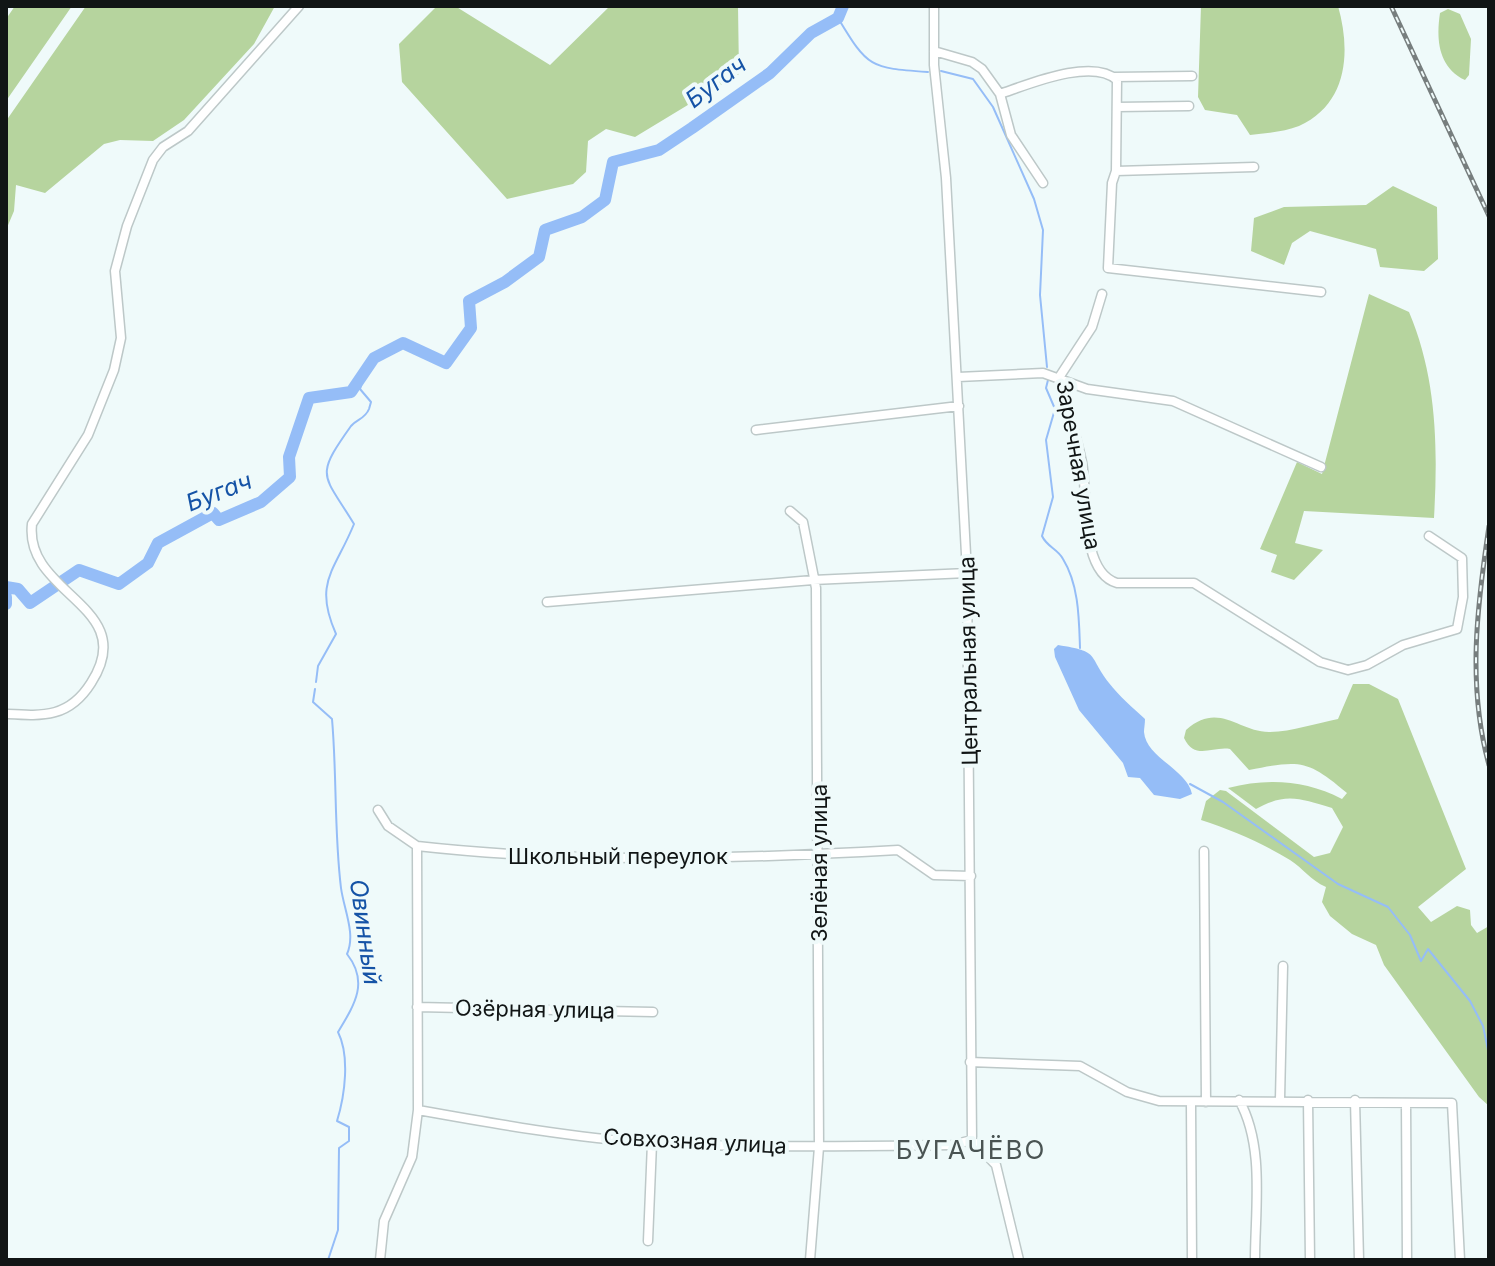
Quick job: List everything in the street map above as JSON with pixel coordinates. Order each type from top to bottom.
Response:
[{"type":"street","points":[[6,714],[42,716],[65,711],[82,696],[104,661],[101,629],[52,578],[37,559],[30,541],[32,524],[88,435],[114,370],[121,338],[115,271],[127,226],[153,160],[163,147],[188,131],[299,6]]},
{"type":"street","name":"Центральная улица","points":[[934,6],[934,65],[958,377],[967,573],[972,1140]]},
{"type":"street","points":[[934,51],[977,65],[1000,94],[1011,135],[1043,183]]},
{"type":"street","points":[[1000,94],[1065,73],[1114,77],[1192,76]]},
{"type":"street","points":[[1114,77],[1116,171],[1112,183],[1108,268],[1321,292]]},
{"type":"street","points":[[1117,107],[1189,106]]},
{"type":"street","points":[[1116,171],[1254,167]]},
{"type":"street","name":"Заречная улица","points":[[1102,294],[1092,327],[1060,376],[1082,459],[1086,526],[1101,572],[1111,581],[1194,583],[1320,662],[1348,670],[1367,665],[1403,645],[1457,629],[1463,597],[1462,558],[1429,536]]},
{"type":"street","points":[[958,377],[1043,373],[1060,376],[1087,389],[1173,401],[1321,467]]},
{"type":"street","points":[[756,430],[959,406]]},
{"type":"street","name":"Зелёная улица","points":[[790,511],[803,522],[816,588],[819,1147],[810,1260]]},
{"type":"street","points":[[547,602],[813,580],[967,573]]},
{"type":"street","points":[[378,810],[401,837],[417,846],[418,1110],[412,1157],[384,1221],[380,1260]]},
{"type":"street","name":"Школьный переулок","points":[[417,846],[578,860],[819,855],[898,850],[934,875],[971,876]]},
{"type":"street","points":[[1204,851],[1206,1102]]},
{"type":"street","points":[[1280,1099],[1283,966]]},
{"type":"street","name":"Озёрная улица","points":[[417,1007],[653,1012]]},
{"type":"street","points":[[970,1062],[1080,1066],[1137,1096],[1191,1104],[1280,1099],[1452,1103],[1460,1260]]},
{"type":"street","points":[[1239,1100],[1250,1123],[1254,1145],[1255,1260]]},
{"type":"street","points":[[1308,1100],[1310,1260]]},
{"type":"street","points":[[1355,1100],[1359,1260]]},
{"type":"street","points":[[1406,1103],[1407,1260]]},
{"type":"street","points":[[1191,1104],[1192,1260]]},
{"type":"street","name":"Совхозная улица","points":[[418,1110],[508,1127],[652,1143],[819,1147],[952,1145],[972,1140]]},
{"type":"street","points":[[972,1140],[996,1165],[1019,1260]]},
{"type":"street","points":[[648,1241],[652,1143]]},
{"type":"green space","points":[[15,6],[72,6],[6,101],[6,19]]},
{"type":"green space","points":[[86,6],[275,6],[254,44],[184,120],[153,141],[120,140],[104,144],[45,193],[16,185],[14,211],[6,230],[6,121]]},
{"type":"green space","points":[[437,6],[455,6],[550,65],[610,6],[738,6],[739,74],[635,137],[606,129],[588,141],[586,172],[573,184],[507,199],[402,82],[399,44]]},
{"type":"green space","points":[[1201,6],[1338,6],[1344,58],[1342,75],[1328,104],[1299,126],[1250,135],[1237,115],[1205,110],[1198,97]]},
{"type":"green space","points":[[1448,9],[1460,14],[1471,39],[1469,75],[1465,80],[1449,68],[1441,51],[1438,33],[1440,13]]},
{"type":"green space","points":[[1393,186],[1437,207],[1438,259],[1424,271],[1380,267],[1376,249],[1310,231],[1292,243],[1284,265],[1251,251],[1254,218],[1284,207],[1366,205]]},
{"type":"green space","points":[[1369,294],[1409,312],[1418,337],[1434,414],[1434,518],[1304,511],[1295,543],[1323,550],[1294,580],[1271,572],[1277,555],[1260,549],[1297,462],[1322,474]]},
{"type":"green space","points":[[1353,684],[1369,684],[1398,699],[1466,869],[1418,907],[1431,922],[1457,906],[1470,910],[1471,925],[1477,933],[1489,926],[1489,1106],[1479,1097],[1384,965],[1376,945],[1352,934],[1330,916],[1322,902],[1326,887],[1269,848],[1201,820],[1206,801],[1220,790],[1226,791],[1314,857],[1330,853],[1343,827],[1332,808],[1285,799],[1256,809],[1228,788],[1272,782],[1314,788],[1342,799],[1347,793],[1312,768],[1292,764],[1249,770],[1230,749],[1199,751],[1188,745],[1184,738],[1186,730],[1209,718],[1269,732],[1338,719]]},
{"type":"water","points":[[1058,645],[1087,652],[1091,656],[1113,688],[1145,719],[1146,741],[1183,777],[1192,794],[1180,799],[1154,795],[1140,778],[1128,777],[1123,763],[1079,710],[1055,657],[1054,649]]},
{"type":"waterway","name":"Бугач","points":[[6,587],[18,589],[30,603],[79,570],[119,584],[148,563],[158,543],[213,513],[219,520],[261,502],[290,477],[289,457],[309,398],[351,392],[374,358],[403,343],[446,363],[471,328],[469,301],[505,282],[539,257],[545,230],[582,217],[605,200],[613,162],[659,150],[692,128],[770,73],[811,33],[838,18],[843,6]]},
{"type":"waterway","points":[[838,18],[857,47],[872,62],[894,69],[928,72]]},
{"type":"waterway","points":[[941,71],[973,79],[993,107],[1034,199],[1043,230],[1040,295],[1047,367]]},
{"type":"waterway","name":"Овинный","points":[[316,682],[318,666],[336,634],[326,601],[329,577],[354,524],[330,484],[328,466],[351,426],[369,409],[371,402],[360,389],[364,376]]},
{"type":"waterway","points":[[1048,380],[1046,388],[1055,409],[1046,440],[1053,497],[1042,536],[1061,556],[1072,580],[1080,648]]},
{"type":"waterway","name":"Бугач","points":[[6,597],[6,604]]},
{"type":"waterway","name":"Овинный","points":[[315,689],[313,702],[332,719],[339,867],[350,930],[347,954],[354,964],[358,984],[350,1012],[338,1032],[344,1052],[345,1076],[337,1121],[349,1127],[349,1141],[339,1148],[338,1230],[328,1260]]},
{"type":"waterway","points":[[1190,784],[1223,802],[1338,884],[1388,907],[1410,935],[1421,961],[1428,949],[1470,1001],[1483,1026],[1489,1055]]},
{"type":"railway","points":[[1391,6],[1489,216]]},
{"type":"railway","points":[[1489,526],[1476,646],[1478,705],[1489,765]]},
{"type":"district","name":"БУГАЧЁВО","points":[[971,1150]]}]
